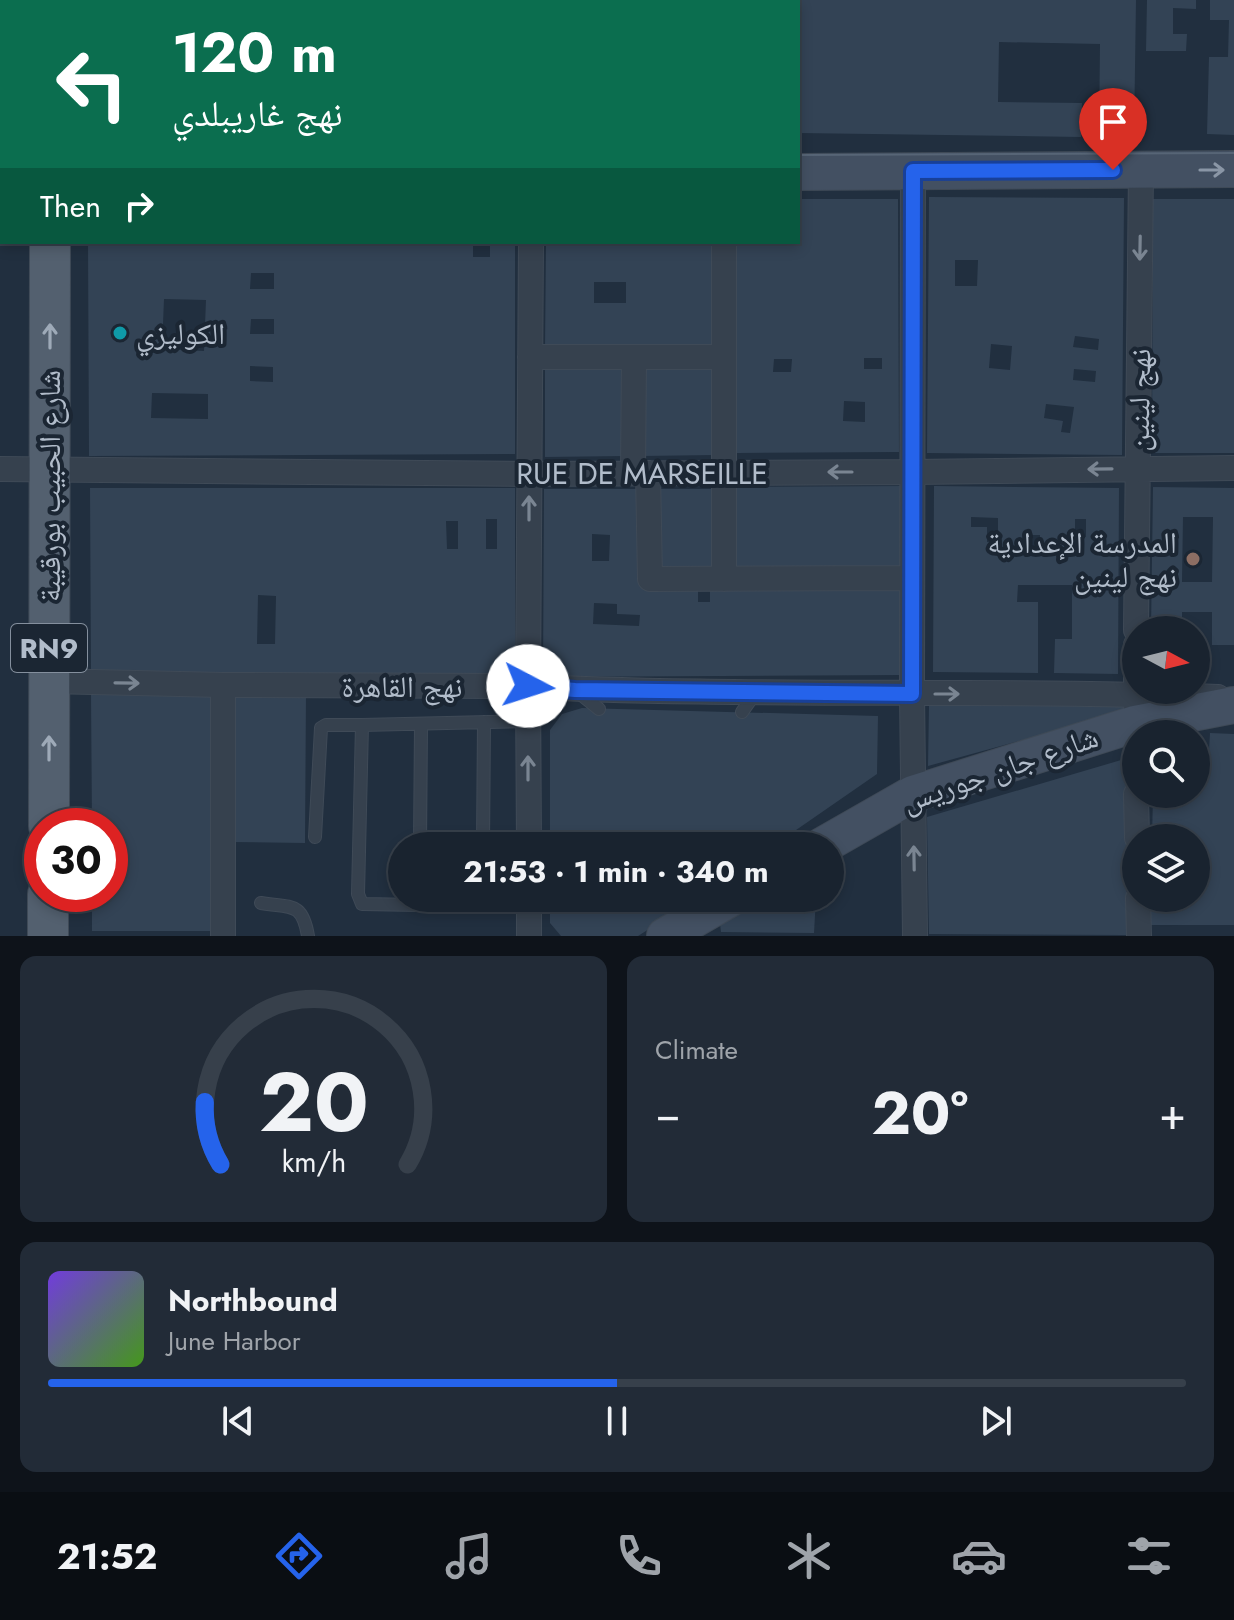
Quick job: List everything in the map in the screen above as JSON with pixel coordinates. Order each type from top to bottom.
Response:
[{"type":"main road","points":[[800,172],[1234,169]]},
{"type":"main road","name":"شارع الحبيب بورقيبة","points":[[49,808],[50,244]]},
{"type":"main road","name":"شارع جان جوريس","points":[[844,833],[913,794],[1135,709],[1234,705]]},
{"type":"main road","points":[[48,912],[48,936]]},
{"type":"main road","points":[[672,935],[709,912]]},
{"type":"street","name":"نهج لينين","points":[[1136,616],[1141,170]]},
{"type":"street","points":[[913,171],[915,936]]},
{"type":"street","points":[[529,832],[531,244]]},
{"type":"street","points":[[724,244],[724,579]]},
{"type":"street","points":[[530,357],[724,357]]},
{"type":"street","points":[[634,357],[650,579],[912,578]]},
{"type":"street","name":"RUE DE MARSEILLE","points":[[0,469],[529,474],[1234,468]]},
{"type":"street","name":"نهج القاهرة","points":[[49,681],[528,686],[749,702],[912,694],[1135,709],[1234,697]]},
{"type":"street","points":[[223,685],[223,936]]},
{"type":"street","points":[[1135,704],[1135,720]]},
{"type":"street","points":[[530,912],[532,932]]},
{"type":"street","points":[[1138,912],[1139,936]]},
{"type":"lane","points":[[575,690],[599,709]]},
{"type":"lane","points":[[315,837],[321,728],[326,725],[528,721]]},
{"type":"lane","points":[[483,832],[484,722]]},
{"type":"lane","points":[[362,725],[358,894],[362,904],[388,903]]},
{"type":"lane","points":[[420,832],[421,725]]},
{"type":"lane","points":[[261,903],[295,908],[303,915],[308,936]]},
{"type":"building","points":[[800,0],[1136,0],[1134,135],[1099,134],[1100,44],[999,42],[998,102],[1082,103],[1081,137],[800,133]]},
{"type":"building","points":[[1147,0],[1196,0],[1196,9],[1173,8],[1173,34],[1187,34],[1186,51],[1146,51]]},
{"type":"building","points":[[1210,0],[1234,0],[1234,135],[1207,134],[1209,57],[1228,57],[1229,20],[1210,20]]},
{"type":"building","points":[[929,197],[1124,198],[1122,455],[927,453]],"holes":[[[955,260],[978,260],[977,286],[955,286]],[[1075,336],[1099,339],[1098,350],[1073,347]],[[991,344],[1012,346],[1010,370],[989,368]],[[1074,369],[1096,371],[1095,382],[1073,380]],[[1046,404],[1074,407],[1070,433],[1061,432],[1063,421],[1044,418]]]},
{"type":"building","points":[[800,199],[898,199],[899,452],[737,453],[736,244],[800,244]],"holes":[[[864,358],[882,358],[882,369],[864,369]],[[774,359],[792,359],[791,372],[773,372]],[[844,401],[865,402],[865,422],[843,421]]]},
{"type":"building","points":[[1153,199],[1234,199],[1234,453],[1152,453]]},
{"type":"building","points":[[88,244],[473,244],[473,257],[490,257],[490,244],[515,244],[515,454],[89,456]],"holes":[[[251,273],[274,273],[274,289],[250,289]],[[164,299],[206,300],[204,351],[162,349]],[[251,319],[274,319],[274,334],[250,334]],[[250,366],[273,367],[273,382],[250,381]],[[152,393],[208,394],[208,419],[151,418]]]},
{"type":"building","points":[[546,244],[715,244],[714,349],[545,349]],"holes":[[[594,282],[626,282],[626,303],[594,303]]]},
{"type":"building","points":[[714,366],[715,455],[642,456],[641,367]]},
{"type":"building","points":[[545,367],[624,367],[626,456],[545,457]]},
{"type":"building","points":[[905,486],[905,571],[734,571],[734,487]]},
{"type":"building","points":[[934,486],[1119,488],[1118,674],[1054,673],[1055,639],[1072,639],[1072,585],[1018,585],[1017,602],[1038,602],[1038,673],[933,672]],"holes":[[[971,517],[998,518],[998,543],[987,542],[987,527],[971,527]],[[1075,519],[1086,519],[1086,537],[1075,538]],[[1024,535],[1040,535],[1040,555],[1024,555]]]},
{"type":"building","name":"المدرسة الإعدادية نهج لينين","points":[[1153,487],[1234,488],[1234,645],[1212,645],[1212,612],[1182,612],[1182,616],[1151,616]],"holes":[[[1183,517],[1213,517],[1212,582],[1182,582]]]},
{"type":"building","points":[[90,488],[515,488],[515,677],[91,674]],"holes":[[[486,519],[497,519],[497,549],[486,549]],[[446,521],[458,521],[458,549],[447,549]],[[258,595],[276,596],[275,644],[257,644]]]},
{"type":"building","points":[[544,489],[641,489],[643,586],[698,587],[698,602],[710,602],[710,585],[904,585],[903,675],[543,677]],"holes":[[[592,534],[610,535],[609,561],[592,561]],[[594,603],[617,604],[617,614],[640,615],[639,626],[593,624]]]},
{"type":"building","points":[[657,489],[717,489],[717,571],[657,571]]},
{"type":"building","points":[[231,692],[306,693],[305,843],[230,842]]},
{"type":"building","points":[[91,694],[214,694],[213,931],[92,931],[92,912],[128,912],[128,808],[92,808]]},
{"type":"building","points":[[1127,704],[1127,711],[928,766],[929,705]]},
{"type":"building","points":[[582,708],[878,716],[877,774],[793,832],[550,832],[550,730],[562,714]]},
{"type":"building","points":[[1210,733],[1234,734],[1234,925],[1150,925],[1150,912],[1210,912],[1210,824],[1152,824],[1153,808],[1210,808]]},
{"type":"building","points":[[1122,760],[1122,808],[1127,808],[1127,824],[1122,824],[1122,912],[1126,912],[1126,935],[929,934],[927,817]]},
{"type":"building","points":[[550,912],[676,912],[638,936],[561,936],[550,923]]},
{"type":"building","points":[[741,912],[815,912],[814,933],[721,932],[720,924]]},
{"type":"tram line","points":[[800,155],[1234,153]]},
{"type":"place","name":"الكوليزي","points":[[120,333]]},
{"type":"place","name":"المدرسة الإعدادية نهج لينين","points":[[1193,559]]},
{"type":"route","points":[[528,686],[575,690],[912,694],[913,171],[1113,170]]}]
